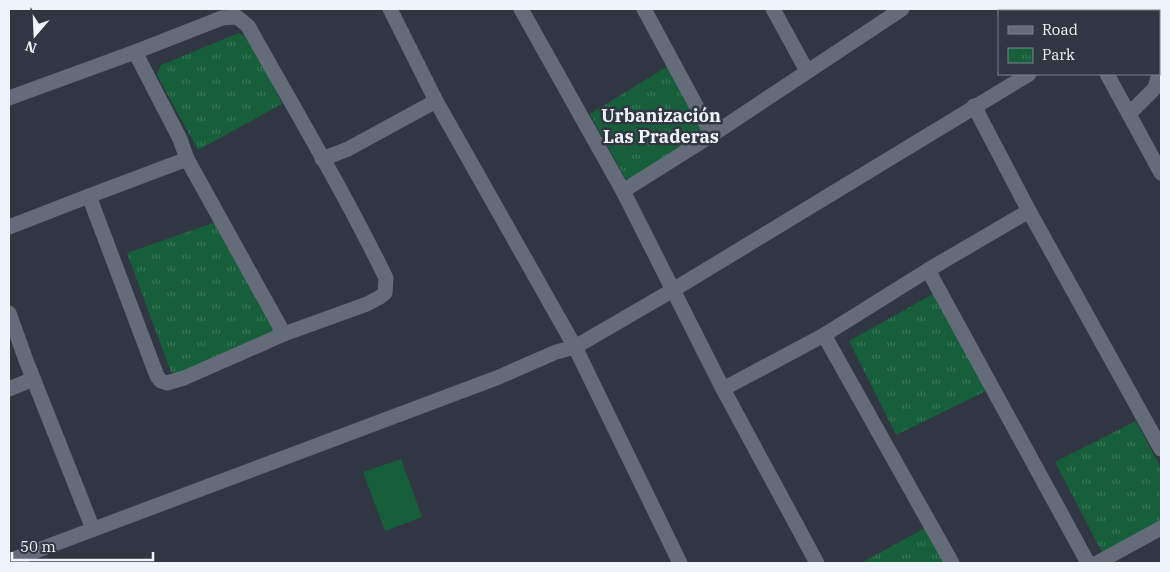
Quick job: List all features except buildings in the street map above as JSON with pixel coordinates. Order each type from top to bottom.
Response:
[{"type":"street","points":[[390,9],[436,101],[575,347],[680,563]]},
{"type":"street","points":[[521,9],[623,191],[723,389],[817,563]]},
{"type":"street","points":[[644,9],[712,134]]},
{"type":"street","points":[[772,9],[807,71]]},
{"type":"street","points":[[623,191],[901,9]]},
{"type":"street","points":[[9,98],[222,18],[238,17],[248,26],[338,185],[386,278],[385,293],[367,304],[284,334],[184,378],[167,383],[161,381],[157,376],[89,196]]},
{"type":"street","points":[[135,52],[180,139],[188,159],[284,334]]},
{"type":"street","points":[[9,561],[499,377],[556,352],[575,347],[673,290],[1027,75]]},
{"type":"street","points":[[1108,75],[1161,173]]},
{"type":"street","points":[[1129,114],[1155,88],[1159,75]]},
{"type":"street","points":[[322,159],[348,149],[436,101]]},
{"type":"street","points":[[974,106],[1028,211],[1161,450]]},
{"type":"street","points":[[9,227],[188,159]]},
{"type":"street","points":[[723,389],[824,335],[928,270],[1028,211]]},
{"type":"street","points":[[928,270],[1088,563]]},
{"type":"street","points":[[9,313],[93,530]]},
{"type":"street","points":[[824,335],[952,563]]},
{"type":"street","points":[[9,390],[33,379]]},
{"type":"street","points":[[1097,563],[1161,528]]},
{"type":"green space","points":[[239,33],[252,39],[282,104],[198,150],[157,75],[161,65]]},
{"type":"green space","points":[[668,66],[703,130],[700,137],[631,180],[625,178],[590,114]]},
{"type":"green space","points":[[216,222],[275,329],[271,339],[176,374],[171,372],[127,253]]},
{"type":"green space","points":[[933,294],[986,391],[896,435],[849,341]]},
{"type":"green space","points":[[1136,421],[1161,468],[1161,527],[1105,558],[1055,462]]},
{"type":"green space","points":[[401,459],[422,517],[385,531],[363,472]]},
{"type":"green space","points":[[927,527],[945,563],[861,563]]},
{"type":"district","name":"Urbanización Las Praderas","points":[[661,125]]}]
